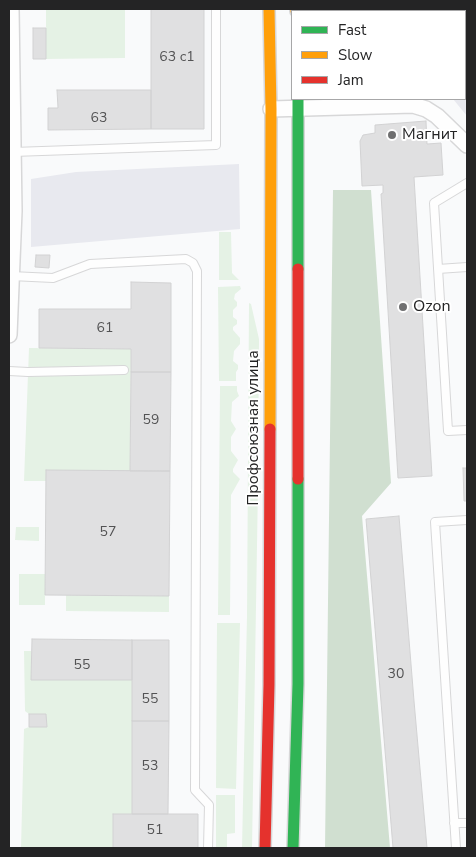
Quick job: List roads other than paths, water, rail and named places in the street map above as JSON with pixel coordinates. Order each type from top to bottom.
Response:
[{"type":"main road","name":"Профсоюзная улица","points":[[265,848],[269,685],[271,109],[269,9]]},
{"type":"main road","points":[[293,848],[298,684],[298,104]]},
{"type":"street","points":[[9,335],[13,152],[11,9]]},
{"type":"street","points":[[271,109],[298,104],[413,106],[426,109],[437,116],[467,145]]},
{"type":"lane","points":[[13,152],[216,145],[216,9]]},
{"type":"lane","points":[[467,183],[434,204],[448,431],[467,430]]},
{"type":"lane","points":[[11,276],[53,278],[90,264],[186,258],[193,263],[197,271],[195,790],[208,805],[208,848]]},
{"type":"lane","points":[[438,269],[467,267]]},
{"type":"lane","points":[[9,371],[124,370]]},
{"type":"lane","points":[[456,848],[435,522],[467,520]]},
{"type":"lane","points":[[454,823],[467,823]]},
{"type":"place","name":"Магнит","points":[[392,135]]},
{"type":"place","name":"Ozon","points":[[403,307]]}]
